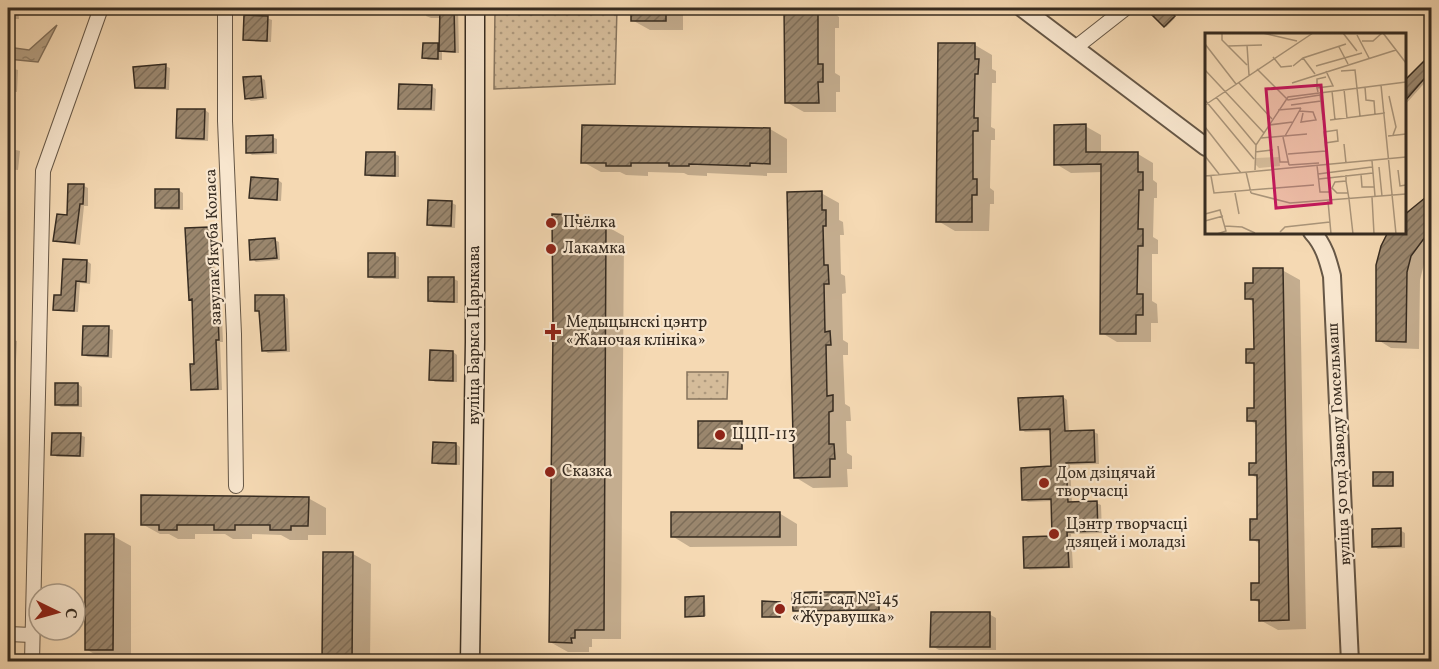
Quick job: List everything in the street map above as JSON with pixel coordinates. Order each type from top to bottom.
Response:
[{"type":"main road","name":"вуліца Барыса Царыкава","points":[[470,662],[475,342],[475,8]]},
{"type":"street","points":[[33,582],[43,171],[100,8]]},
{"type":"street","name":"завулак Якуба Коласа","points":[[225,8],[225,121],[234,334],[236,486]]},
{"type":"street","points":[[1022,8],[1205,146]]},
{"type":"street","points":[[1075,48],[1126,8]]},
{"type":"street","name":"вуліца 50 год Заводу Гомсельмаш","points":[[1314,234],[1327,257],[1332,276],[1350,662]]},
{"type":"street","points":[[8,634],[27,635]]},
{"type":"street","points":[[32,642],[32,662]]},
{"type":"shaded area","points":[[495,8],[617,8],[615,84],[494,89]]},
{"type":"shaded area","points":[[687,372],[728,372],[727,399],[687,399]]},
{"type":"water","points":[[57,25],[38,62],[8,59],[8,47],[29,50]]},
{"type":"building","points":[[440,8],[454,8],[455,52],[439,51]]},
{"type":"building","points":[[631,8],[666,8],[666,21],[631,21]]},
{"type":"building","points":[[784,8],[818,8],[818,64],[823,64],[823,82],[818,82],[819,103],[785,103]]},
{"type":"building","points":[[1159,8],[1166,8],[1175,16],[1164,27],[1152,15]]},
{"type":"building","points":[[244,15],[268,16],[267,41],[243,40]]},
{"type":"building","points":[[423,43],[438,43],[438,59],[422,58]]},
{"type":"building","points":[[938,43],[975,43],[975,59],[979,59],[978,74],[975,74],[974,118],[978,118],[978,131],[973,131],[973,179],[977,179],[977,195],[972,195],[972,222],[936,222]]},
{"type":"building","points":[[1431,54],[1431,71],[1406,100],[1406,79]]},
{"type":"building","points":[[166,64],[165,88],[135,88],[133,67]]},
{"type":"building","points":[[261,76],[263,97],[245,99],[243,77]]},
{"type":"building","points":[[399,84],[432,85],[431,109],[398,109]]},
{"type":"building","points":[[177,109],[205,109],[204,139],[176,138]]},
{"type":"building","points":[[1086,124],[1086,152],[1138,152],[1138,172],[1143,172],[1143,190],[1139,190],[1138,229],[1143,229],[1143,246],[1138,246],[1137,294],[1143,294],[1143,315],[1136,315],[1136,334],[1100,334],[1101,164],[1054,165],[1054,125]]},
{"type":"building","points":[[582,125],[770,128],[770,164],[669,166],[669,163],[631,163],[631,166],[606,166],[606,163],[581,163]]},
{"type":"building","points":[[273,135],[273,152],[246,153],[246,136]]},
{"type":"building","points":[[366,152],[395,152],[395,176],[365,175]]},
{"type":"building","points":[[251,177],[278,179],[277,200],[249,198]]},
{"type":"building","points":[[68,184],[84,184],[83,204],[80,204],[75,243],[53,241],[57,214],[67,215]]},
{"type":"building","points":[[155,189],[179,189],[179,208],[155,208]]},
{"type":"building","points":[[822,191],[822,210],[826,210],[826,226],[823,226],[824,265],[828,265],[829,284],[824,284],[825,332],[830,331],[831,345],[826,345],[827,396],[833,395],[833,411],[829,412],[829,444],[834,444],[835,459],[830,459],[830,477],[794,478],[787,192]]},
{"type":"building","points":[[1431,193],[1431,229],[1411,256],[1407,272],[1406,342],[1376,341],[1376,265],[1387,234],[1406,234],[1406,213]]},
{"type":"building","points":[[428,200],[452,201],[451,226],[427,225]]},
{"type":"building","points":[[552,214],[578,215],[578,224],[606,224],[604,630],[575,630],[575,638],[571,638],[572,643],[549,642],[553,332]]},
{"type":"building","points":[[209,227],[211,278],[213,278],[216,315],[218,315],[219,340],[216,340],[218,389],[191,390],[190,364],[194,364],[192,299],[189,300],[185,228]]},
{"type":"building","points":[[275,238],[277,258],[250,260],[249,240]]},
{"type":"building","points":[[368,253],[395,253],[395,277],[368,277]]},
{"type":"building","points":[[63,259],[87,260],[86,282],[76,281],[74,311],[53,310],[54,295],[61,295]]},
{"type":"building","points":[[1253,268],[1283,268],[1289,620],[1259,621],[1259,600],[1251,600],[1251,583],[1259,583],[1259,540],[1250,540],[1250,519],[1257,519],[1257,475],[1249,475],[1249,463],[1256,463],[1256,421],[1247,421],[1247,408],[1254,408],[1254,363],[1246,363],[1246,349],[1254,349],[1253,299],[1245,299],[1245,283],[1253,283]]},
{"type":"building","points":[[428,277],[454,277],[454,302],[428,301]]},
{"type":"building","points":[[255,295],[284,295],[286,350],[262,351],[259,311],[255,311]]},
{"type":"building","points":[[83,326],[109,326],[108,356],[82,355]]},
{"type":"building","points":[[430,350],[453,351],[453,381],[429,380]]},
{"type":"building","points":[[55,383],[78,383],[78,405],[55,405]]},
{"type":"building","name":"Дом дзіцячай творчасці","points":[[1063,396],[1065,431],[1094,430],[1095,462],[1066,463],[1068,502],[1097,501],[1098,531],[1067,532],[1069,567],[1024,568],[1023,537],[1052,536],[1051,499],[1022,500],[1021,468],[1051,466],[1050,429],[1020,430],[1018,398]]},
{"type":"building","name":"ЦЦП-113","points":[[698,421],[742,421],[742,449],[698,448]]},
{"type":"building","points":[[52,433],[81,433],[80,456],[51,455]]},
{"type":"building","points":[[433,442],[456,443],[456,464],[432,463]]},
{"type":"building","points":[[1373,472],[1393,472],[1393,486],[1373,486]]},
{"type":"building","points":[[141,495],[309,497],[308,526],[291,526],[291,530],[270,530],[270,525],[235,525],[235,530],[214,530],[214,525],[177,525],[177,530],[159,530],[159,525],[141,525]]},
{"type":"building","points":[[671,512],[780,512],[780,537],[671,537]]},
{"type":"building","points":[[1401,528],[1401,546],[1372,547],[1372,529]]},
{"type":"building","points":[[85,534],[114,534],[113,650],[85,650],[87,582],[85,582]]},
{"type":"building","points":[[323,552],[353,552],[352,662],[322,662]]},
{"type":"building","points":[[879,592],[879,610],[793,611],[792,593]]},
{"type":"building","points":[[704,596],[704,616],[685,617],[685,597]]},
{"type":"building","points":[[762,601],[780,602],[780,617],[762,617]]},
{"type":"building","points":[[931,612],[990,612],[990,647],[930,647]]},
{"type":"place","name":"Пчёлка","points":[[551,223]]},
{"type":"place","name":"Лакамка","points":[[551,249]]},
{"type":"place","name":"Медыцынскі цэнтр «Жаночая клініка»","points":[[553,332]]},
{"type":"place","name":"ЦЦП-113","points":[[720,435]]},
{"type":"place","name":"Сказка","points":[[550,472]]},
{"type":"place","name":"Дом дзіцячай творчасці","points":[[1044,483]]},
{"type":"place","name":"Цэнтр творчасці дзяцей і моладзі","points":[[1054,534]]},
{"type":"place","name":"Яслі-сад №145 «Журавушка»","points":[[780,609]]}]
